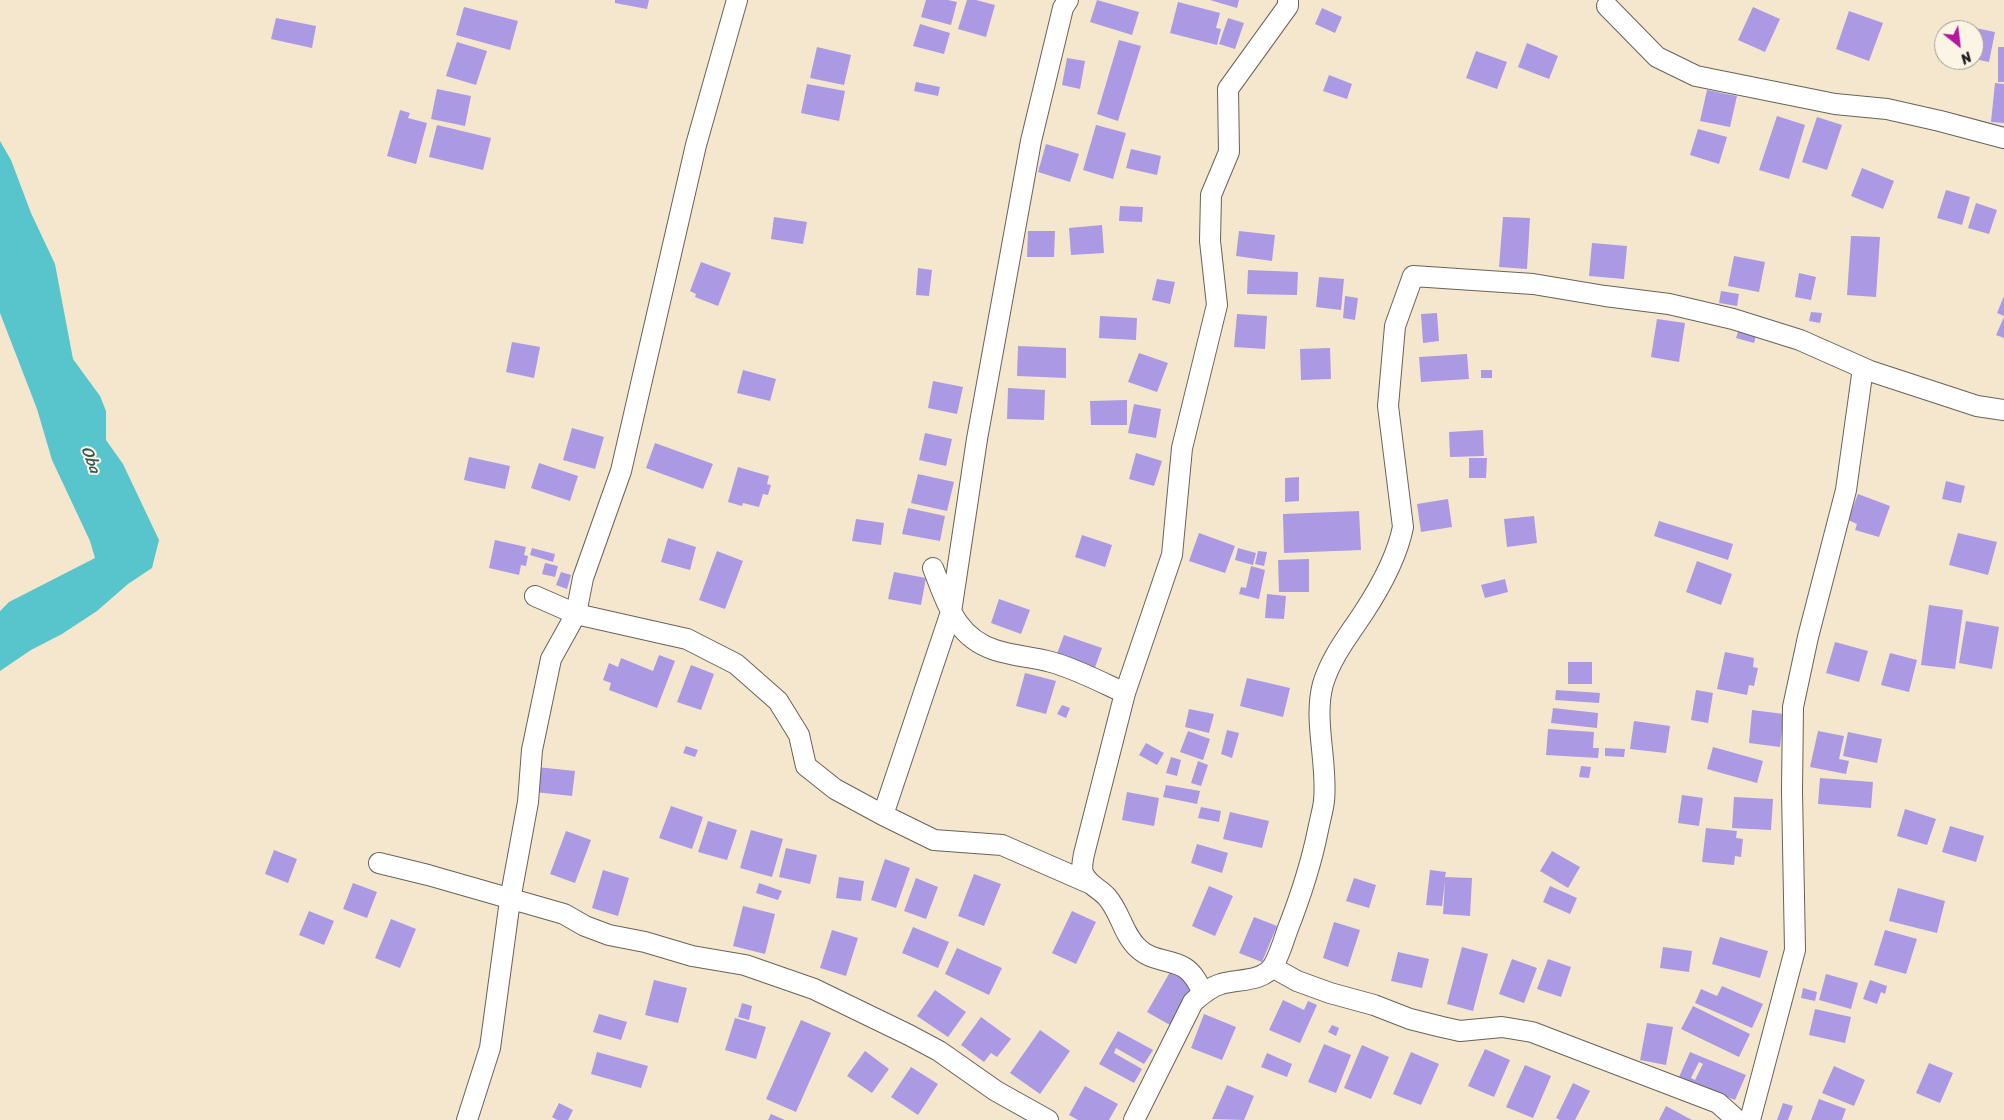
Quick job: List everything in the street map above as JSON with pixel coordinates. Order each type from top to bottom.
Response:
[{"type":"street","points":[[467,1120],[490,1048],[510,900],[528,802],[532,750],[550,659],[576,614],[582,578],[621,471],[696,145],[737,0]]},
{"type":"street","points":[[883,815],[951,612],[978,439],[1031,141],[1064,8],[1068,0]]},
{"type":"street","points":[[1089,883],[1082,871],[1084,854],[1125,693],[1172,555],[1182,448],[1217,305],[1210,241],[1211,195],[1228,152],[1228,89],[1288,6],[1288,0]]},
{"type":"street","points":[[1607,6],[1657,56],[1696,76],[1835,104],[1887,109],[2004,138]]},
{"type":"street","points":[[1134,1120],[1193,1002],[1203,993],[1220,984],[1260,976],[1272,968],[1300,897],[1313,852],[1324,800],[1323,746],[1319,709],[1323,685],[1333,658],[1366,610],[1400,546],[1403,527],[1388,406],[1395,326],[1413,276],[1533,284],[1669,304],[1733,319],[1800,340],[1863,368],[1977,406],[2004,410]]},
{"type":"street","points":[[1750,1120],[1795,950],[1792,791],[1794,706],[1808,636],[1846,490],[1863,368]]},
{"type":"street","points":[[933,568],[958,626],[976,642],[995,650],[1053,662],[1125,693]]},
{"type":"street","points":[[535,596],[576,614],[687,639],[736,664],[778,701],[799,735],[806,766],[835,789],[934,840],[1002,845],[1089,883],[1106,897],[1118,912],[1124,930],[1138,949],[1154,959],[1183,967],[1194,977],[1203,993]]},
{"type":"street","points":[[379,863],[564,914],[585,926],[609,935],[645,942],[692,956],[745,965],[814,989],[939,1051],[996,1091],[1048,1120]]},
{"type":"street","points":[[1272,968],[1297,981],[1330,994],[1374,1005],[1410,1019],[1442,1027],[1460,1031],[1502,1027],[1532,1032],[1718,1103],[1737,1120]]},
{"type":"water","name":"Oba","points":[[0,141],[11,160],[31,213],[55,264],[73,359],[100,396],[106,411],[106,440],[123,464],[159,540],[152,568],[128,584],[97,611],[62,634],[31,650],[0,671],[0,611],[9,602],[95,558],[90,541],[52,460],[37,409],[0,313]]},
{"type":"building","points":[[615,0],[649,0],[647,9],[615,3]]},
{"type":"building","points":[[926,0],[957,2],[951,25],[921,17]]},
{"type":"building","points":[[967,0],[976,0],[995,5],[986,37],[958,29]]},
{"type":"building","points":[[1097,0],[1139,12],[1132,35],[1090,22]]},
{"type":"building","points":[[1210,0],[1239,0],[1237,8]]},
{"type":"building","points":[[1178,2],[1220,13],[1216,28],[1221,29],[1217,45],[1170,33]]},
{"type":"building","points":[[464,7],[518,21],[510,50],[456,35]]},
{"type":"building","points":[[1753,7],[1780,19],[1765,52],[1738,40]]},
{"type":"building","points":[[1322,8],[1342,17],[1335,33],[1315,24]]},
{"type":"building","points":[[1849,11],[1883,23],[1869,61],[1836,49]]},
{"type":"building","points":[[276,18],[316,26],[312,48],[271,39]]},
{"type":"building","points":[[1228,18],[1244,23],[1235,49],[1219,44]]},
{"type":"building","points":[[920,24],[950,33],[944,54],[913,46]]},
{"type":"building","points":[[1984,30],[1995,32],[1989,62],[1984,61]]},
{"type":"building","points":[[1119,40],[1141,46],[1118,121],[1097,114]]},
{"type":"building","points":[[457,42],[487,51],[476,85],[446,76]]},
{"type":"building","points":[[1527,43],[1558,56],[1549,79],[1518,67]]},
{"type":"building","points":[[817,47],[851,55],[844,85],[810,78]]},
{"type":"building","points":[[1998,47],[2004,47],[2004,82],[1998,82]]},
{"type":"building","points":[[1476,51],[1507,62],[1497,89],[1466,78]]},
{"type":"building","points":[[1067,58],[1085,61],[1080,89],[1062,85]]},
{"type":"building","points":[[1329,75],[1352,84],[1347,99],[1323,91]]},
{"type":"building","points":[[916,82],[940,87],[938,96],[914,91]]},
{"type":"building","points":[[1995,83],[2004,84],[2004,123],[1991,122]]},
{"type":"building","points":[[807,84],[845,91],[839,121],[801,113]]},
{"type":"building","points":[[437,89],[471,96],[465,126],[431,119]]},
{"type":"building","points":[[1707,90],[1737,96],[1730,127],[1700,121]]},
{"type":"building","points":[[400,110],[410,113],[408,118],[427,123],[416,164],[387,156]]},
{"type":"building","points":[[1777,116],[1805,125],[1789,179],[1759,170]]},
{"type":"building","points":[[1817,117],[1842,125],[1827,170],[1802,162]]},
{"type":"building","points":[[437,125],[491,138],[483,170],[429,157]]},
{"type":"building","points":[[1096,125],[1126,133],[1113,179],[1083,170]]},
{"type":"building","points":[[1698,129],[1727,137],[1719,164],[1690,155]]},
{"type":"building","points":[[1046,144],[1079,154],[1070,182],[1038,172]]},
{"type":"building","points":[[1131,149],[1161,156],[1157,175],[1126,168]]},
{"type":"building","points":[[1862,168],[1894,181],[1883,209],[1851,196]]},
{"type":"building","points":[[1946,190],[1970,197],[1962,225],[1937,218]]},
{"type":"building","points":[[1976,203],[1997,210],[1989,234],[1968,228]]},
{"type":"building","points":[[1120,206],[1143,207],[1142,222],[1119,221]]},
{"type":"building","points":[[774,217],[807,222],[803,244],[771,239]]},
{"type":"building","points":[[1503,217],[1530,218],[1527,269],[1499,267]]},
{"type":"building","points":[[1102,225],[1104,253],[1071,255],[1069,228]]},
{"type":"building","points":[[1028,231],[1055,231],[1054,257],[1027,257]]},
{"type":"building","points":[[1239,231],[1275,235],[1272,261],[1236,256]]},
{"type":"building","points":[[1851,236],[1880,237],[1876,297],[1847,295]]},
{"type":"building","points":[[1592,243],[1627,246],[1624,279],[1589,276]]},
{"type":"building","points":[[1734,256],[1765,262],[1759,292],[1728,286]]},
{"type":"building","points":[[701,262],[731,273],[718,306],[695,297],[696,294],[690,291]]},
{"type":"building","points":[[918,268],[932,270],[929,296],[916,295]]},
{"type":"building","points":[[1248,270],[1298,272],[1297,295],[1247,294]]},
{"type":"building","points":[[1799,273],[1816,277],[1811,300],[1795,297]]},
{"type":"building","points":[[1319,277],[1344,279],[1341,310],[1316,307]]},
{"type":"building","points":[[1157,279],[1175,282],[1170,304],[1152,300]]},
{"type":"building","points":[[1721,291],[1739,294],[1737,306],[1719,303]]},
{"type":"building","points":[[1345,296],[1358,298],[1355,320],[1343,318]]},
{"type":"building","points":[[2004,296],[2004,316],[1997,313]]},
{"type":"building","points":[[1811,312],[1822,313],[1820,323],[1809,321]]},
{"type":"building","points":[[1437,313],[1439,341],[1423,343],[1421,314]]},
{"type":"building","points":[[1237,314],[1267,316],[1265,349],[1234,347]]},
{"type":"building","points":[[1100,316],[1137,318],[1136,340],[1099,338]]},
{"type":"building","points":[[2004,317],[2004,338],[1996,335]]},
{"type":"building","points":[[1657,319],[1685,323],[1679,362],[1651,357]]},
{"type":"building","points":[[1739,329],[1757,333],[1754,343],[1736,338]]},
{"type":"building","points":[[512,342],[540,347],[534,378],[506,372]]},
{"type":"building","points":[[1018,346],[1066,348],[1066,378],[1017,376]]},
{"type":"building","points":[[1330,348],[1331,379],[1301,380],[1300,349]]},
{"type":"building","points":[[1139,353],[1168,363],[1157,392],[1128,382]]},
{"type":"building","points":[[1467,354],[1469,379],[1421,382],[1419,357]]},
{"type":"building","points":[[743,370],[776,379],[770,401],[737,393]]},
{"type":"building","points":[[1481,370],[1492,370],[1492,378],[1481,378]]},
{"type":"building","points":[[933,381],[963,387],[957,414],[928,408]]},
{"type":"building","points":[[1008,388],[1045,390],[1044,420],[1007,419]]},
{"type":"building","points":[[1127,400],[1127,425],[1091,425],[1090,401]]},
{"type":"building","points":[[1134,404],[1161,409],[1156,438],[1128,433]]},
{"type":"building","points":[[572,428],[604,437],[595,469],[563,460]]},
{"type":"building","points":[[1483,430],[1484,456],[1450,457],[1449,432]]},
{"type":"building","points":[[925,433],[952,439],[946,466],[919,460]]},
{"type":"building","points":[[655,443],[713,464],[703,489],[646,468]]},
{"type":"building","points":[[1136,453],[1162,461],[1154,486],[1129,479]]},
{"type":"building","points":[[469,457],[510,466],[505,489],[464,480]]},
{"type":"building","points":[[1469,458],[1487,458],[1486,478],[1469,478]]},
{"type":"building","points":[[539,463],[578,476],[570,501],[531,488]]},
{"type":"building","points":[[738,467],[769,476],[767,484],[771,485],[768,495],[763,494],[759,507],[743,503],[742,506],[728,502]]},
{"type":"building","points":[[918,474],[954,482],[947,511],[911,503]]},
{"type":"building","points":[[1299,477],[1299,501],[1285,502],[1285,478]]},
{"type":"building","points":[[1946,481],[1965,486],[1961,503],[1942,499]]},
{"type":"building","points":[[1858,494],[1890,506],[1879,537],[1855,530],[1857,524],[1848,520]]},
{"type":"building","points":[[1448,499],[1452,527],[1421,532],[1417,504]]},
{"type":"building","points":[[908,508],[945,516],[940,541],[902,534]]},
{"type":"building","points":[[1359,511],[1361,550],[1284,553],[1283,514]]},
{"type":"building","points":[[1534,516],[1537,543],[1507,547],[1504,519]]},
{"type":"building","points":[[856,519],[884,523],[881,545],[852,541]]},
{"type":"building","points":[[1659,521],[1733,544],[1728,560],[1654,536]]},
{"type":"building","points":[[1199,533],[1235,546],[1225,573],[1189,561]]},
{"type":"building","points":[[1958,533],[1997,542],[1988,575],[1949,565]]},
{"type":"building","points":[[1082,535],[1112,545],[1105,567],[1075,557]]},
{"type":"building","points":[[668,538],[696,547],[690,570],[661,562]]},
{"type":"building","points":[[495,540],[526,547],[524,555],[528,556],[526,566],[521,565],[519,575],[489,568]]},
{"type":"building","points":[[532,548],[555,554],[553,562],[530,555]]},
{"type":"building","points":[[1238,548],[1256,553],[1253,565],[1235,560]]},
{"type":"building","points":[[717,551],[743,561],[725,609],[699,600]]},
{"type":"building","points":[[1258,551],[1267,552],[1264,566],[1255,564]]},
{"type":"building","points":[[1309,559],[1309,592],[1279,592],[1278,560]]},
{"type":"building","points":[[1697,561],[1732,574],[1721,605],[1686,592]]},
{"type":"building","points":[[545,563],[558,566],[555,577],[542,574]]},
{"type":"building","points":[[1251,566],[1265,570],[1259,599],[1239,594],[1241,587],[1246,588]]},
{"type":"building","points":[[561,572],[571,575],[567,589],[556,585]]},
{"type":"building","points":[[894,572],[926,578],[921,605],[888,599]]},
{"type":"building","points":[[1505,579],[1508,592],[1485,598],[1481,585]]},
{"type":"building","points":[[1267,594],[1286,596],[1284,619],[1265,618]]},
{"type":"building","points":[[999,599],[1030,610],[1021,634],[991,623]]},
{"type":"building","points":[[1929,605],[1963,610],[1955,669],[1921,665]]},
{"type":"building","points":[[1966,621],[1999,627],[1992,669],[1959,663]]},
{"type":"building","points":[[1064,635],[1102,648],[1093,673],[1055,659]]},
{"type":"building","points":[[1835,642],[1868,651],[1859,682],[1826,673]]},
{"type":"building","points":[[1725,652],[1754,658],[1753,667],[1758,668],[1754,686],[1749,685],[1747,695],[1717,689]]},
{"type":"building","points":[[1890,653],[1917,660],[1909,692],[1881,685]]},
{"type":"building","points":[[659,655],[675,661],[657,708],[609,690],[611,683],[603,680],[609,663],[618,667],[621,658],[653,671]]},
{"type":"building","points":[[1568,662],[1592,662],[1592,684],[1568,684]]},
{"type":"building","points":[[691,665],[714,674],[701,710],[677,702]]},
{"type":"building","points":[[1025,673],[1056,681],[1046,714],[1016,706]]},
{"type":"building","points":[[1247,678],[1290,688],[1283,717],[1240,706]]},
{"type":"building","points":[[1556,690],[1600,693],[1599,703],[1555,700]]},
{"type":"building","points":[[1696,690],[1713,693],[1708,723],[1691,720]]},
{"type":"building","points":[[1062,705],[1070,708],[1066,718],[1057,714]]},
{"type":"building","points":[[1553,708],[1598,713],[1597,728],[1551,723]]},
{"type":"building","points":[[1189,709],[1214,714],[1209,733],[1185,727]]},
{"type":"building","points":[[1752,710],[1784,714],[1780,747],[1749,743]]},
{"type":"building","points":[[1634,721],[1670,726],[1666,753],[1630,749]]},
{"type":"building","points":[[1548,729],[1594,732],[1593,748],[1599,748],[1598,758],[1546,755]]},
{"type":"building","points":[[1227,730],[1239,733],[1232,758],[1221,754]]},
{"type":"building","points":[[1188,731],[1210,739],[1203,760],[1180,752]]},
{"type":"building","points":[[1818,731],[1844,736],[1839,759],[1849,761],[1846,774],[1810,767]]},
{"type":"building","points":[[1848,732],[1882,739],[1877,763],[1843,756]]},
{"type":"building","points":[[1146,743],[1164,753],[1157,765],[1139,755]]},
{"type":"building","points":[[686,746],[698,750],[695,757],[683,753]]},
{"type":"building","points":[[1713,747],[1763,761],[1757,783],[1707,769]]},
{"type":"building","points":[[1605,748],[1625,749],[1624,757],[1605,756]]},
{"type":"building","points":[[1171,757],[1181,760],[1177,776],[1166,773]]},
{"type":"building","points":[[1198,761],[1208,765],[1201,786],[1191,783]]},
{"type":"building","points":[[1581,766],[1591,767],[1589,778],[1579,777]]},
{"type":"building","points":[[537,767],[575,771],[572,796],[534,792]]},
{"type":"building","points":[[1820,778],[1873,782],[1871,808],[1818,804]]},
{"type":"building","points":[[1166,785],[1200,791],[1197,804],[1163,797]]},
{"type":"building","points":[[1127,792],[1159,798],[1154,826],[1122,820]]},
{"type":"building","points":[[1682,795],[1703,798],[1699,826],[1678,823]]},
{"type":"building","points":[[1734,797],[1773,799],[1771,830],[1732,828]]},
{"type":"building","points":[[671,806],[703,817],[692,849],[659,838]]},
{"type":"building","points":[[1201,807],[1221,811],[1219,822],[1198,818]]},
{"type":"building","points":[[1905,809],[1936,819],[1927,845],[1897,836]]},
{"type":"building","points":[[1230,812],[1269,821],[1262,848],[1223,839]]},
{"type":"building","points":[[708,821],[737,830],[727,860],[698,852]]},
{"type":"building","points":[[1950,826],[1984,836],[1976,862],[1942,852]]},
{"type":"building","points":[[1706,828],[1737,831],[1736,838],[1743,839],[1741,857],[1735,856],[1734,865],[1702,862]]},
{"type":"building","points":[[751,830],[783,839],[772,877],[740,868]]},
{"type":"building","points":[[566,831],[591,840],[575,883],[550,874]]},
{"type":"building","points":[[1197,844],[1228,853],[1222,873],[1191,863]]},
{"type":"building","points":[[786,848],[817,855],[810,884],[779,877]]},
{"type":"building","points":[[274,850],[297,859],[288,883],[265,874]]},
{"type":"building","points":[[1552,851],[1580,867],[1568,888],[1540,871]]},
{"type":"building","points":[[885,859],[910,868],[896,908],[871,900]]},
{"type":"building","points":[[603,870],[629,878],[618,916],[592,908]]},
{"type":"building","points":[[1430,870],[1446,872],[1445,877],[1472,878],[1470,916],[1443,914],[1445,881],[1442,906],[1426,905]]},
{"type":"building","points":[[974,874],[1001,884],[984,926],[958,916]]},
{"type":"building","points":[[839,877],[864,881],[861,901],[836,898]]},
{"type":"building","points":[[916,878],[938,887],[926,919],[904,911]]},
{"type":"building","points":[[1354,878],[1376,885],[1369,908],[1346,901]]},
{"type":"building","points":[[353,883],[377,892],[367,918],[343,909]]},
{"type":"building","points":[[759,883],[782,891],[778,900],[756,893]]},
{"type":"building","points":[[1209,886],[1233,896],[1215,936],[1192,926]]},
{"type":"building","points":[[1550,886],[1577,898],[1570,914],[1543,902]]},
{"type":"building","points":[[1898,888],[1945,901],[1937,933],[1889,921]]},
{"type":"building","points":[[743,906],[775,914],[765,954],[733,946]]},
{"type":"building","points":[[309,911],[334,921],[324,945],[299,935]]},
{"type":"building","points":[[1072,911],[1096,922],[1076,964],[1052,953]]},
{"type":"building","points":[[1254,917],[1277,926],[1262,962],[1239,953]]},
{"type":"building","points":[[391,919],[416,929],[400,968],[375,958]]},
{"type":"building","points":[[1334,922],[1360,930],[1348,967],[1323,958]]},
{"type":"building","points":[[913,927],[949,942],[938,968],[902,953]]},
{"type":"building","points":[[832,930],[858,938],[846,976],[820,968]]},
{"type":"building","points":[[1885,930],[1917,939],[1906,974],[1874,965]]},
{"type":"building","points":[[1720,937],[1768,951],[1760,978],[1712,964]]},
{"type":"building","points":[[1462,947],[1488,954],[1473,1011],[1447,1004]]},
{"type":"building","points":[[1663,947],[1692,951],[1689,972],[1660,968]]},
{"type":"building","points":[[957,948],[1002,968],[989,995],[945,974]]},
{"type":"building","points":[[1398,952],[1429,959],[1422,988],[1391,981]]},
{"type":"building","points":[[1512,959],[1537,968],[1524,1003],[1499,994]]},
{"type":"building","points":[[1548,959],[1571,967],[1561,997],[1537,989]]},
{"type":"building","points":[[1170,972],[1193,985],[1170,1025],[1147,1012]]},
{"type":"building","points":[[1826,974],[1858,983],[1851,1009],[1819,1000]]},
{"type":"building","points":[[654,980],[687,988],[678,1023],[645,1015]]},
{"type":"building","points":[[1870,980],[1887,986],[1885,994],[1881,992],[1877,1004],[1863,999]]},
{"type":"building","points":[[1722,986],[1763,1004],[1752,1028],[1695,1003],[1701,989],[1717,996]]},
{"type":"building","points":[[1803,988],[1817,992],[1815,1001],[1801,998]]},
{"type":"building","points":[[935,990],[966,1012],[948,1037],[917,1016]]},
{"type":"building","points":[[1283,1000],[1304,1010],[1308,1001],[1317,1005],[1300,1043],[1269,1030]]},
{"type":"building","points":[[742,1003],[752,1006],[749,1020],[738,1017]]},
{"type":"building","points":[[1693,1006],[1750,1034],[1739,1057],[1681,1029]]},
{"type":"building","points":[[1815,1009],[1851,1017],[1845,1043],[1809,1035]]},
{"type":"building","points":[[599,1014],[627,1022],[621,1040],[593,1032]]},
{"type":"building","points":[[1204,1014],[1236,1027],[1222,1060],[1191,1048]]},
{"type":"building","points":[[981,1017],[1011,1039],[997,1057],[991,1053],[984,1062],[961,1045]]},
{"type":"building","points":[[735,1018],[766,1027],[756,1059],[725,1050]]},
{"type":"building","points":[[801,1020],[831,1033],[796,1112],[766,1099]]},
{"type":"building","points":[[1647,1023],[1673,1027],[1666,1065],[1640,1060]]},
{"type":"building","points":[[1332,1025],[1339,1028],[1336,1036],[1328,1032]]},
{"type":"building","points":[[1040,1030],[1070,1051],[1040,1094],[1010,1073]]},
{"type":"building","points":[[1118,1031],[1153,1050],[1144,1064],[1116,1048],[1114,1053],[1142,1069],[1134,1083],[1099,1064]]},
{"type":"building","points":[[1324,1044],[1351,1055],[1336,1093],[1308,1082]]},
{"type":"building","points":[[1362,1045],[1389,1057],[1371,1099],[1344,1088]]},
{"type":"building","points":[[1485,1049],[1510,1060],[1494,1097],[1468,1086]]},
{"type":"building","points":[[865,1051],[889,1069],[872,1093],[847,1076]]},
{"type":"building","points":[[597,1052],[648,1066],[641,1088],[591,1074]]},
{"type":"building","points":[[1411,1052],[1439,1064],[1421,1105],[1393,1094]]},
{"type":"building","points":[[1690,1052],[1746,1075],[1735,1100],[1679,1077]],"holes":[[[1699,1062],[1703,1064],[1695,1080],[1691,1078]]]},
{"type":"building","points":[[1267,1053],[1292,1064],[1287,1077],[1261,1067]]},
{"type":"building","points":[[1929,1063],[1953,1073],[1940,1103],[1916,1093]]},
{"type":"building","points":[[1525,1065],[1551,1076],[1533,1118],[1506,1107]]},
{"type":"building","points":[[1834,1066],[1865,1080],[1854,1106],[1822,1093]]},
{"type":"building","points":[[911,1067],[938,1084],[918,1115],[891,1097]]},
{"type":"building","points":[[1573,1083],[1590,1091],[1575,1120],[1560,1120],[1556,1118]]},
{"type":"building","points":[[1227,1085],[1254,1096],[1244,1120],[1212,1119]]},
{"type":"building","points":[[1085,1086],[1118,1104],[1109,1120],[1078,1120],[1069,1115]]},
{"type":"building","points":[[1819,1099],[1846,1109],[1842,1120],[1811,1120]]},
{"type":"building","points":[[559,1103],[573,1110],[568,1120],[557,1120],[552,1117]]},
{"type":"building","points":[[1783,1103],[1793,1106],[1788,1120],[1777,1120]]},
{"type":"building","points":[[1666,1106],[1692,1120],[1659,1120]]},
{"type":"building","points":[[771,1114],[785,1120],[768,1120]]}]
